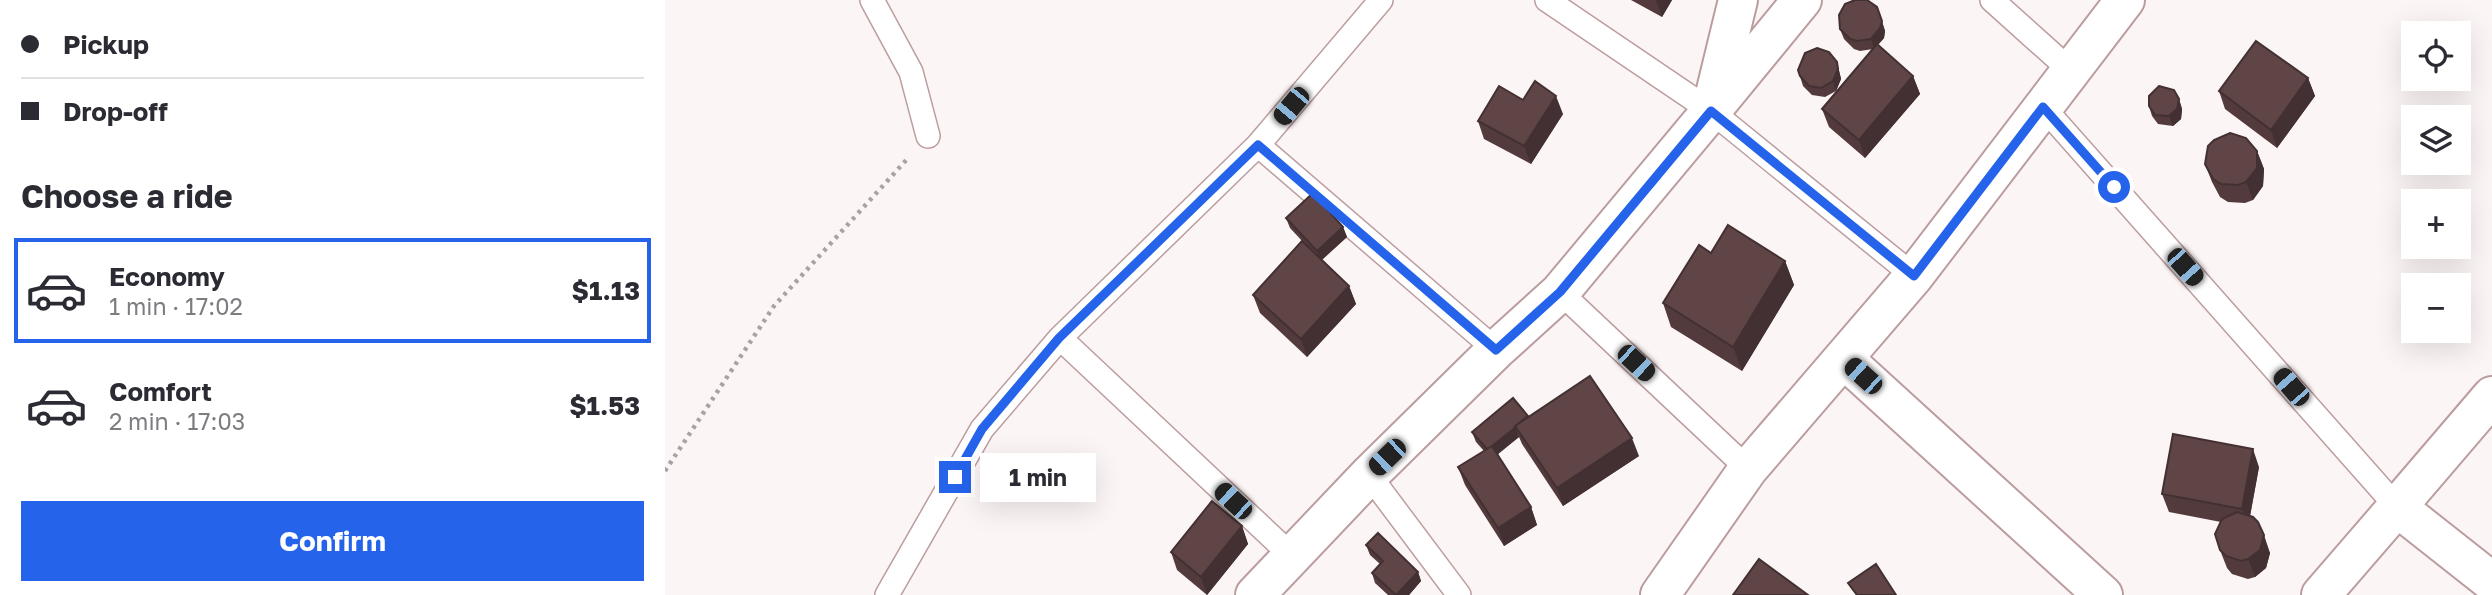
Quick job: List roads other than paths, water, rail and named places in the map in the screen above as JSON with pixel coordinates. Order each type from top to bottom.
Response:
[{"type":"street","points":[[1711,111],[1738,0]]},
{"type":"street","points":[[1255,595],[1369,475],[1496,350],[1560,292],[1802,0]]},
{"type":"street","points":[[1660,595],[1748,469],[1914,276],[2125,0]]},
{"type":"street","points":[[1844,359],[2103,595]]},
{"type":"street","points":[[2321,595],[2492,396]]},
{"type":"street","points":[[2397,507],[2492,582]]},
{"type":"lane","points":[[872,0],[911,72],[928,136]]},
{"type":"lane","points":[[887,595],[982,429],[1059,338],[1258,145],[1381,0]]},
{"type":"lane","points":[[1547,0],[1711,111],[1914,276]]},
{"type":"lane","points":[[1992,0],[2070,70]]},
{"type":"lane","points":[[2043,107],[2397,507]]},
{"type":"lane","points":[[1258,145],[1496,350]]},
{"type":"lane","points":[[1560,292],[1748,469]]},
{"type":"lane","points":[[1059,338],[1291,555]]},
{"type":"lane","points":[[1369,475],[1459,595]]}]
